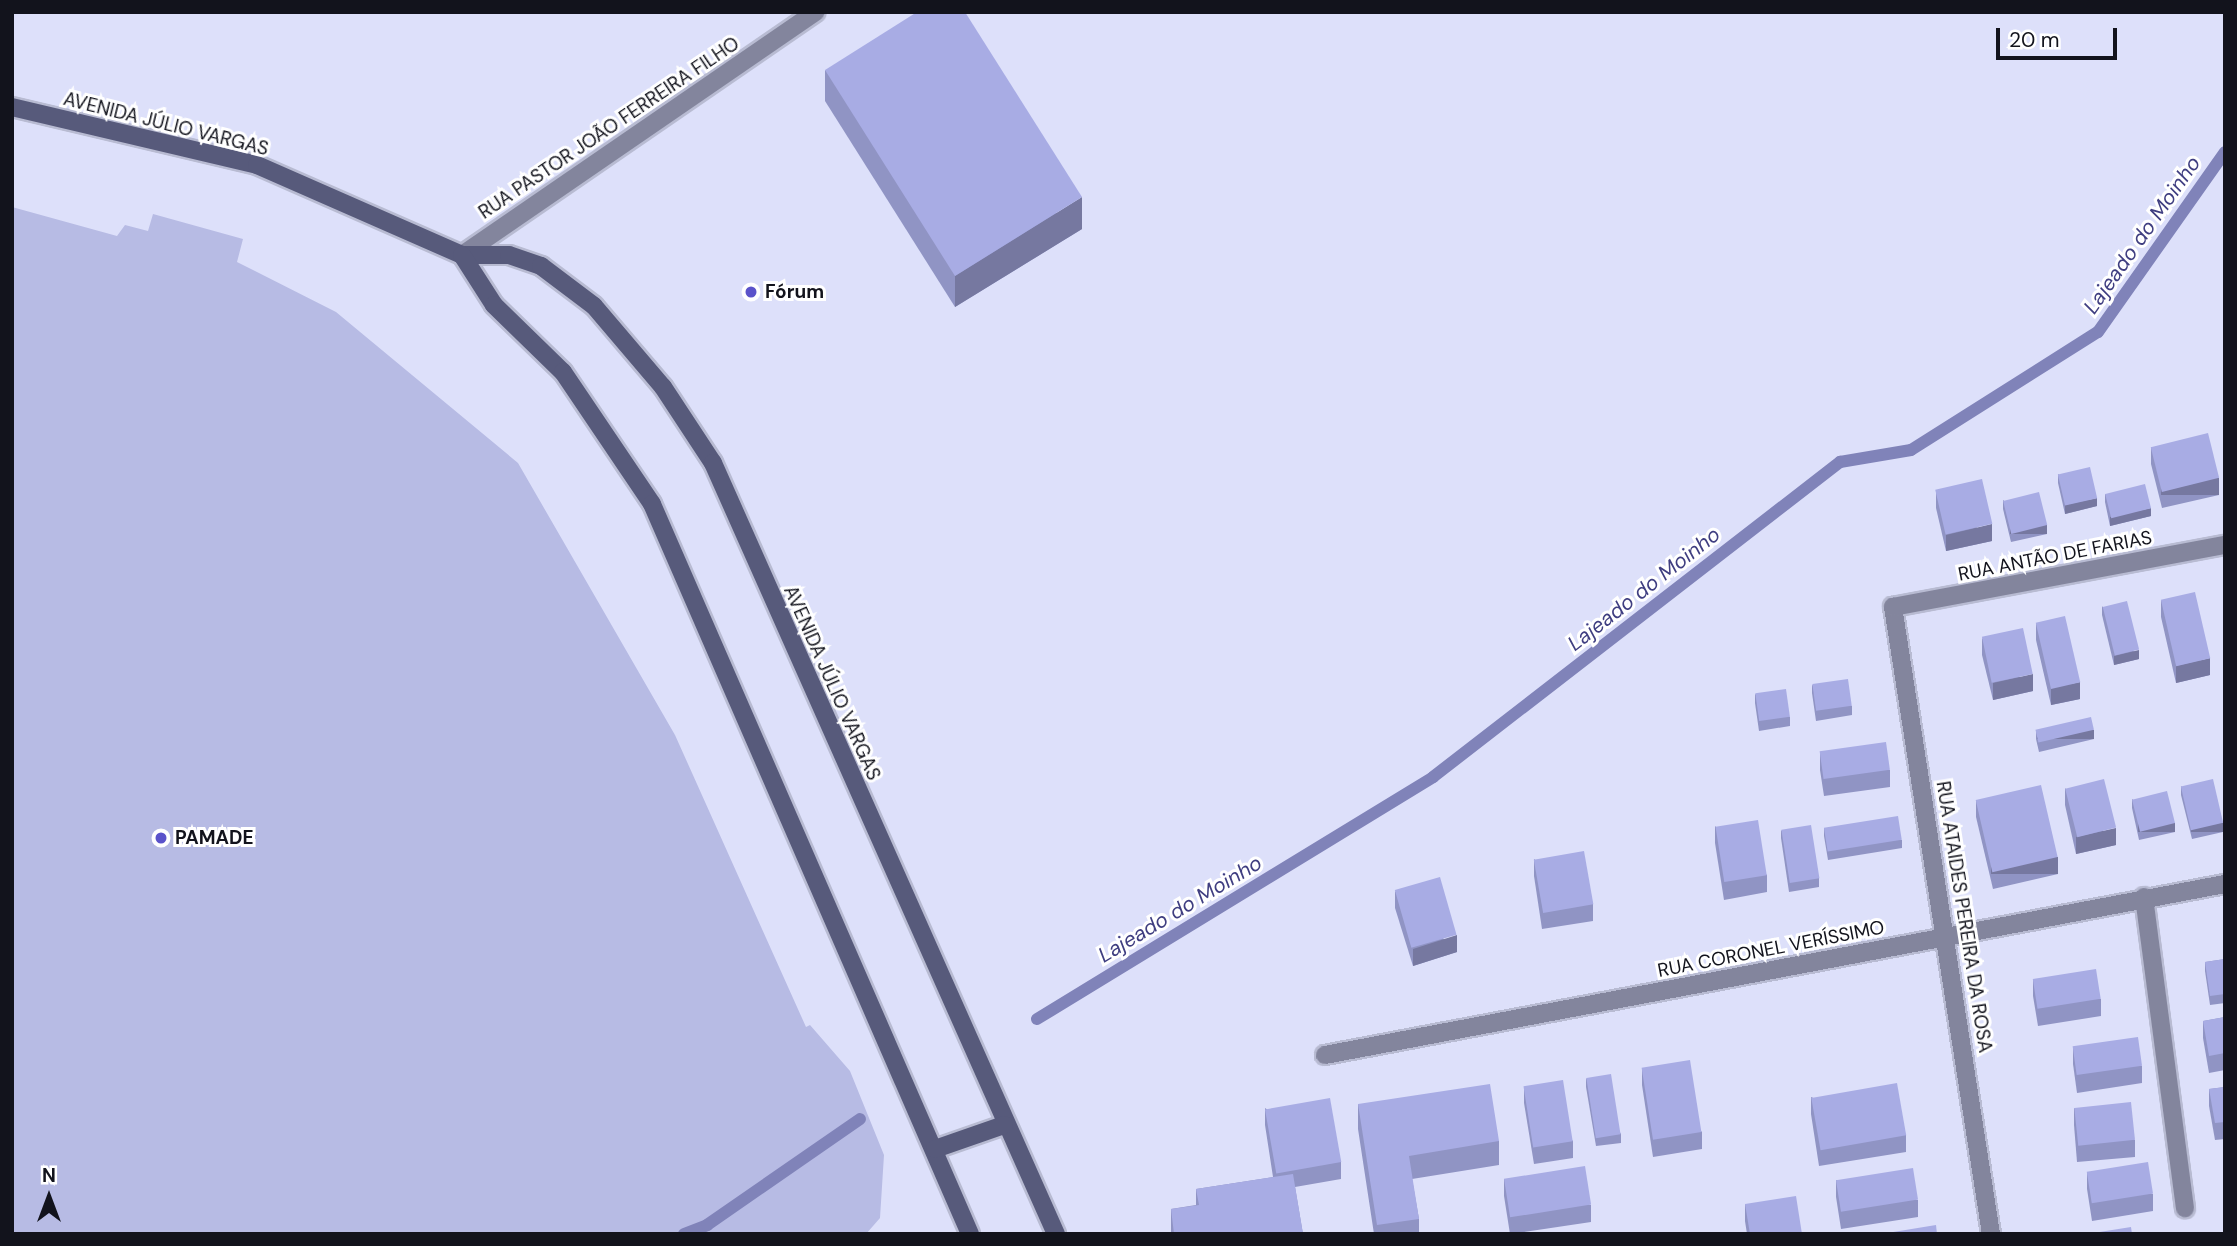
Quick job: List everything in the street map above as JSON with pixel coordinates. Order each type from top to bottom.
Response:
[{"type":"main road","name":"AVENIDA JÚLIO VARGAS","points":[[12,107],[257,165],[462,254],[509,255],[541,266],[594,306],[663,387],[713,463],[1004,1125],[1056,1234]]},
{"type":"main road","points":[[462,254],[494,305],[563,372],[652,503],[970,1234]]},
{"type":"main road","points":[[935,1149],[1004,1125]]},
{"type":"street","name":"RUA PASTOR JOÃO FERREIRA FILHO","points":[[462,254],[815,12]]},
{"type":"street","name":"RUA ANTÃO DE FARIAS","points":[[1893,607],[2225,545]]},
{"type":"street","name":"RUA ATAIDES PEREIRA DA ROSA","points":[[1893,607],[1948,937],[1991,1234]]},
{"type":"street","name":"RUA CORONEL VERÍSSIMO","points":[[1325,1055],[1948,937],[2144,897],[2225,884]]},
{"type":"street","points":[[2144,897],[2185,1208]]},
{"type":"shaded area","name":"PAMADE","points":[[12,207],[117,236],[125,225],[148,231],[153,214],[243,239],[237,262],[336,312],[518,463],[675,735],[806,1027],[810,1025],[850,1071],[884,1155],[880,1218],[866,1234],[12,1234]]},
{"type":"building","points":[[917,12],[965,12],[1082,197],[955,276],[825,70]]},
{"type":"building","points":[[2208,433],[2219,478],[2162,492],[2151,447]]},
{"type":"building","points":[[2090,467],[2097,498],[2065,506],[2058,474]]},
{"type":"building","points":[[1982,479],[1992,524],[1946,535],[1935,490]]},
{"type":"building","points":[[2145,484],[2151,508],[2111,518],[2105,494]]},
{"type":"building","points":[[2039,492],[2047,525],[2011,534],[2003,501]]},
{"type":"building","points":[[2195,592],[2210,658],[2176,666],[2161,600]]},
{"type":"building","points":[[2127,601],[2139,650],[2115,656],[2103,607]]},
{"type":"building","points":[[2065,616],[2080,682],[2051,689],[2036,623]]},
{"type":"building","points":[[2023,628],[2033,674],[1992,683],[1982,637]]},
{"type":"building","points":[[1848,679],[1852,706],[1816,711],[1812,684]]},
{"type":"building","points":[[1786,689],[1790,717],[1759,721],[1755,693]]},
{"type":"building","points":[[2091,717],[2094,730],[2038,742],[2035,730]]},
{"type":"building","points":[[1886,742],[1890,770],[1824,779],[1820,751]]},
{"type":"building","points":[[2104,779],[2116,828],[2077,837],[2065,789]]},
{"type":"building","points":[[2213,779],[2223,823],[2191,830],[2181,786]]},
{"type":"building","points":[[2041,785],[2058,857],[1992,872],[1976,800]]},
{"type":"building","points":[[2167,791],[2175,823],[2140,832],[2132,800]]},
{"type":"building","points":[[1898,816],[1902,840],[1828,851],[1824,828]]},
{"type":"building","points":[[1758,820],[1767,875],[1724,882],[1716,827]]},
{"type":"building","points":[[1811,825],[1819,878],[1790,883],[1781,830]]},
{"type":"building","points":[[1584,851],[1593,904],[1543,913],[1534,860]]},
{"type":"building","points":[[1440,877],[1457,935],[1411,948],[1395,890]]},
{"type":"building","points":[[2225,959],[2225,994],[2210,996],[2205,962]]},
{"type":"building","points":[[2096,969],[2101,999],[2037,1009],[2033,979]]},
{"type":"building","points":[[2225,1017],[2225,1053],[2209,1056],[2203,1021]]},
{"type":"building","points":[[2138,1037],[2142,1066],[2077,1075],[2073,1046]]},
{"type":"building","points":[[1690,1060],[1701,1132],[1653,1140],[1642,1068]]},
{"type":"building","points":[[1611,1074],[1621,1134],[1596,1138],[1586,1078]]},
{"type":"building","points":[[1563,1080],[1573,1141],[1533,1147],[1523,1086]]},
{"type":"building","points":[[1897,1083],[1906,1135],[1821,1150],[1811,1098]]},
{"type":"building","points":[[1490,1084],[1499,1141],[1409,1156],[1419,1219],[1377,1225],[1358,1104]]},
{"type":"building","points":[[2225,1087],[2225,1122],[2215,1123],[2209,1089]]},
{"type":"building","points":[[1330,1098],[1341,1162],[1276,1173],[1265,1109]]},
{"type":"building","points":[[2131,1102],[2135,1140],[2078,1146],[2074,1108]]},
{"type":"building","points":[[2148,1162],[2153,1194],[2092,1203],[2087,1172]]},
{"type":"building","points":[[1585,1166],[1591,1205],[1510,1217],[1504,1179]]},
{"type":"building","points":[[1913,1168],[1918,1200],[1841,1212],[1836,1180]]},
{"type":"building","points":[[1293,1174],[1303,1234],[1174,1234],[1171,1209],[1199,1205],[1196,1189]]},
{"type":"building","points":[[1796,1196],[1802,1234],[1750,1234],[1745,1204]]},
{"type":"building","points":[[1936,1225],[1937,1234],[1881,1234]]},
{"type":"building","points":[[2131,1227],[2132,1234],[2087,1234]]},
{"type":"waterway","name":"Lajeado do Moinho","points":[[1037,1019],[1433,777],[1840,462],[1911,450],[2098,332],[2225,152]]},
{"type":"waterway","name":"Lajeado do Moinho","points":[[684,1234],[707,1225],[860,1119]]},
{"type":"place","name":"Fórum","points":[[751,292]]},
{"type":"place","name":"PAMADE","points":[[161,838]]}]
